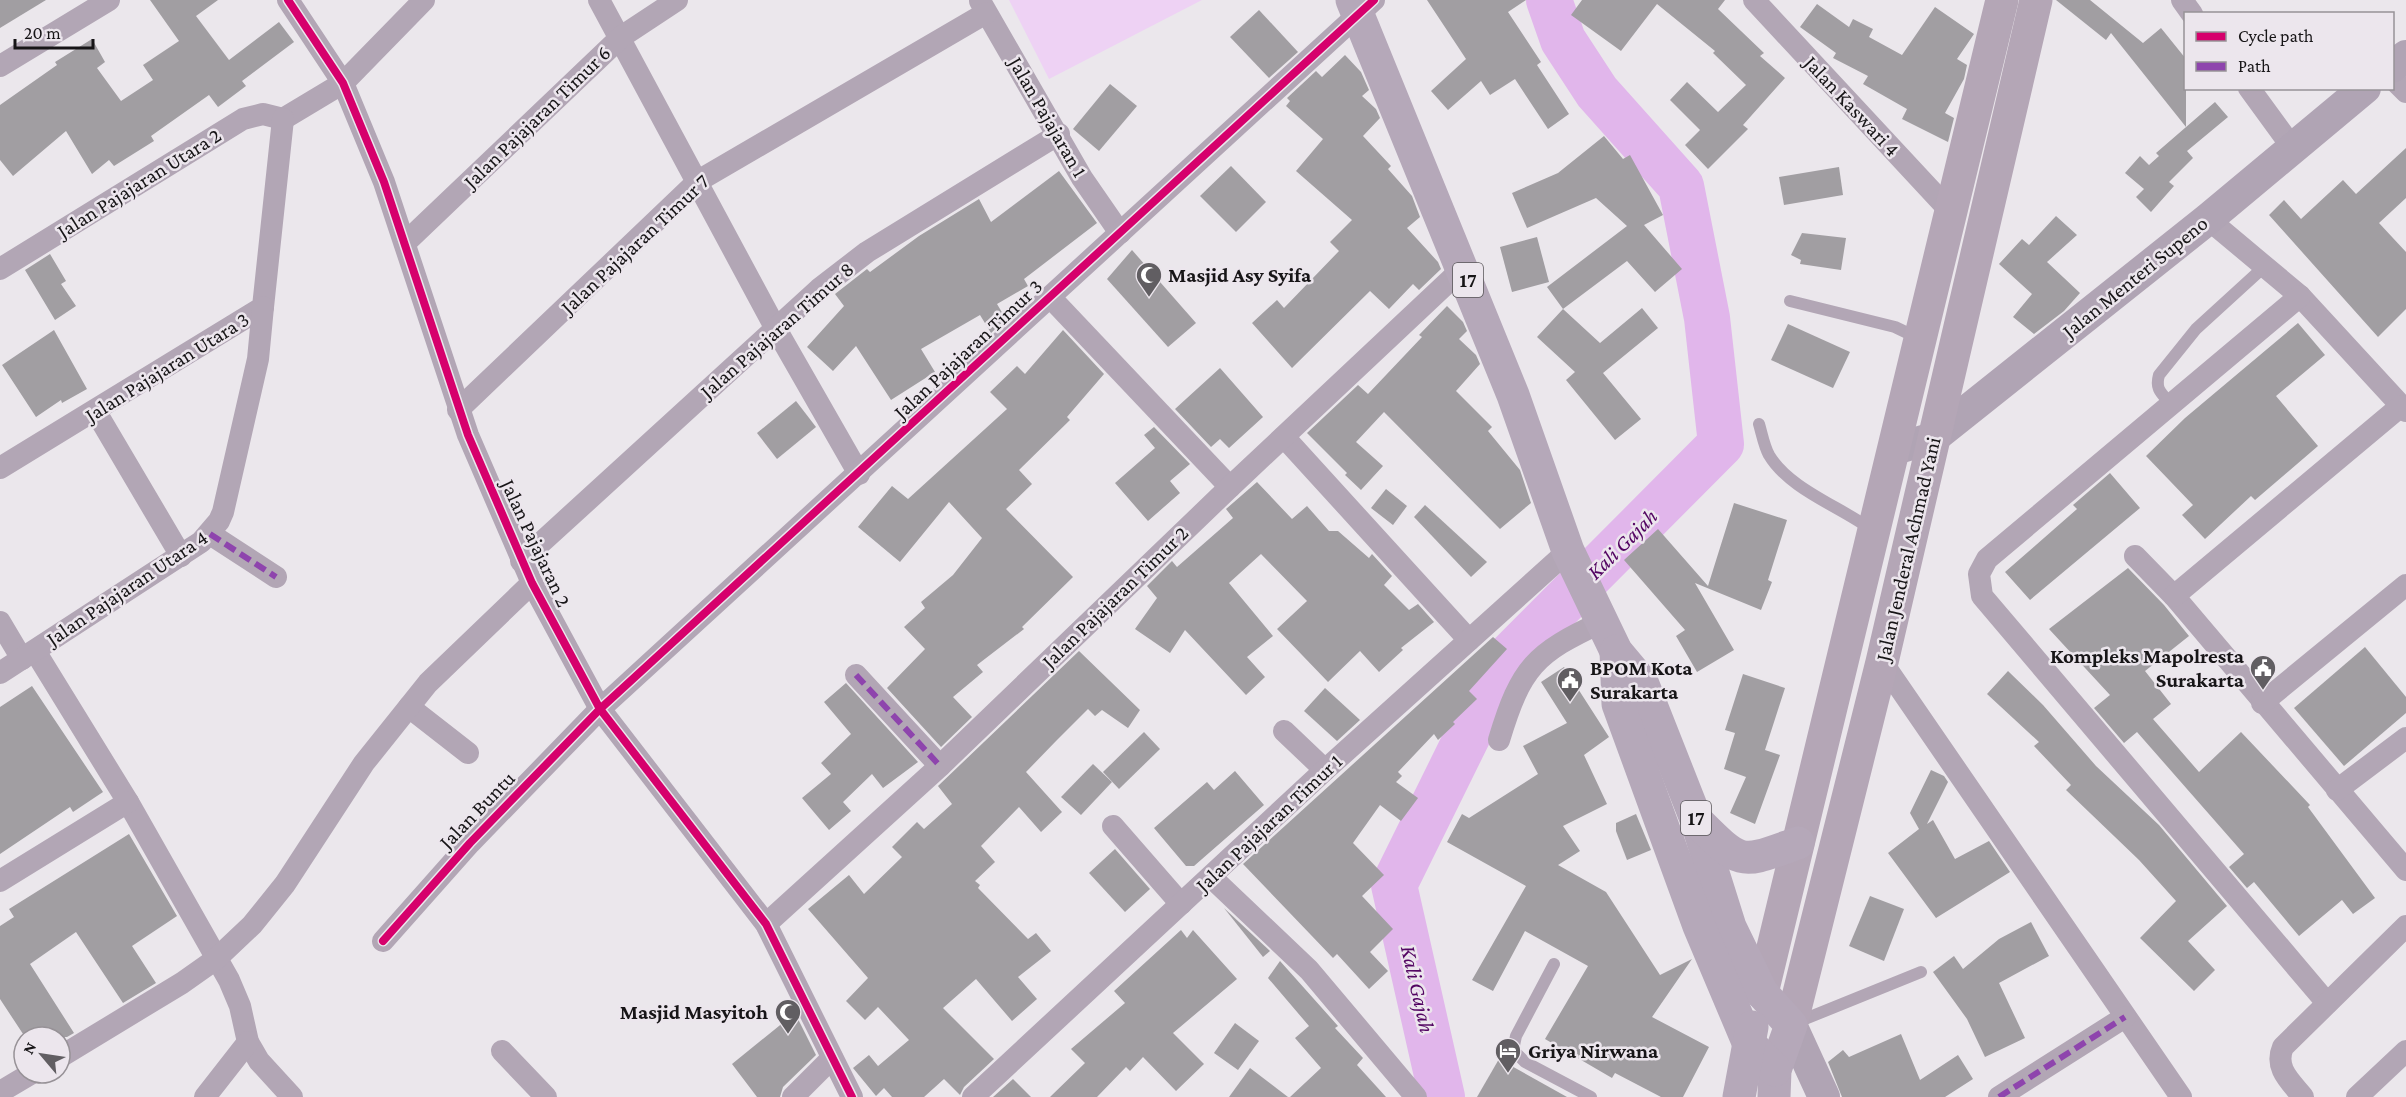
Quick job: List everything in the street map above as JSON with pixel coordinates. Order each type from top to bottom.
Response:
[{"type":"highway","name":"17","points":[[1362,5],[1513,395],[1571,557],[1605,628],[1642,682],[1696,819],[1730,927],[1762,993],[1791,1025]]},
{"type":"highway","name":"17","points":[[1605,628],[1618,704],[1699,926],[1748,1042],[1774,1083]]},
{"type":"highway","name":"17","points":[[1696,819],[1728,852],[1743,859],[1762,856],[1798,843]]},
{"type":"highway","name":"Jalan Jenderal Achmad Yani","points":[[1739,1097],[1748,1042],[1762,993]]},
{"type":"highway","name":"Jalan Jenderal Achmad Yani","points":[[1774,1083],[1791,1025]]},
{"type":"main road","name":"Jalan Jenderal Achmad Yani","points":[[1762,993],[2002,0]]},
{"type":"main road","name":"Jalan Jenderal Achmad Yani","points":[[1791,1025],[1882,662],[2037,0]]},
{"type":"main road","points":[[2394,65],[2406,56]]},
{"type":"main road","name":"Jalan Menteri Supeno","points":[[1895,449],[1933,438],[2208,219],[2363,90]]},
{"type":"main road","points":[[1791,1025],[1820,1089]]},
{"type":"street","points":[[0,66],[109,0]]},
{"type":"street","name":"Jalan Pajajaran 2","points":[[288,0],[343,83],[384,182],[459,410],[532,583],[600,709],[766,924],[852,1097]]},
{"type":"street","points":[[283,119],[343,83],[424,0]]},
{"type":"street","points":[[599,0],[621,37],[776,329],[859,474]]},
{"type":"street","name":"Jalan Pajajaran Timur 6","points":[[405,243],[621,37],[677,0]]},
{"type":"street","name":"Jalan Kaswari 4","points":[[1754,0],[1951,212]]},
{"type":"street","name":"Jalan Pajajaran Timur 3","points":[[600,709],[1120,233],[1362,5]]},
{"type":"street","name":"Jalan Pajajaran 1","points":[[982,6],[1059,134],[1082,178],[1120,233]]},
{"type":"street","name":"Jalan Pajajaran Timur 7","points":[[459,410],[698,181],[982,6]]},
{"type":"street","points":[[2394,80],[2406,92]]},
{"type":"street","points":[[2249,90],[2292,147]]},
{"type":"street","name":"Jalan Pajajaran Utara 2","points":[[0,269],[243,119],[263,114],[283,119]]},
{"type":"street","name":"Jalan Pajajaran Utara 3","points":[[0,468],[96,412],[263,308],[283,119]]},
{"type":"street","name":"Jalan Pajajaran Timur 8","points":[[521,561],[819,289],[867,252],[1059,134]]},
{"type":"street","points":[[2174,596],[2404,409],[2300,296],[2208,219]]},
{"type":"street","name":"Jalan Pajajaran Timur 2","points":[[766,924],[940,766],[1230,487],[1463,268]]},
{"type":"street","points":[[2300,296],[1987,559],[1979,574],[1982,596],[2327,1003]]},
{"type":"street","points":[[1050,297],[1230,487]]},
{"type":"street","name":"Jalan Pajajaran Utara 4","points":[[0,673],[181,556],[210,534],[222,517],[258,359],[263,308]]},
{"type":"street","points":[[96,412],[181,556]]},
{"type":"street","points":[[1284,437],[1469,640]]},
{"type":"street","points":[[210,534],[276,577]]},
{"type":"street","points":[[2135,556],[2174,596],[2262,703],[2406,870]]},
{"type":"street","name":"Jalan Pajajaran Timur 1","points":[[973,1097],[1325,770],[1469,640],[1571,557]]},
{"type":"street","points":[[72,1049],[216,959],[252,925],[285,884],[364,763],[409,707],[428,684],[532,583]]},
{"type":"street","points":[[2262,703],[2406,585]]},
{"type":"street","points":[[0,622],[29,655],[128,802],[229,980],[240,1006],[248,1042],[281,1088],[292,1097]]},
{"type":"street","points":[[1499,740],[1505,718],[1531,665],[1563,640],[1605,628]]},
{"type":"street","points":[[1882,662],[2181,1097]]},
{"type":"street","points":[[856,675],[940,766]]},
{"type":"street","points":[[409,707],[468,753]]},
{"type":"street","name":"Jalan Buntu","points":[[383,941],[470,843],[600,709]]},
{"type":"street","points":[[1284,731],[1325,770]]},
{"type":"street","points":[[2337,790],[2406,738]]},
{"type":"street","points":[[0,881],[128,802]]},
{"type":"street","points":[[1113,826],[1181,904]]},
{"type":"street","points":[[1210,877],[1309,970],[1416,1097]]},
{"type":"street","points":[[2303,1097],[2283,1073],[2280,1053],[2287,1041],[2406,926]]},
{"type":"street","points":[[1999,1097],[2125,1017]]},
{"type":"street","points":[[204,1097],[248,1042]]},
{"type":"street","points":[[502,1051],[546,1097]]},
{"type":"street","points":[[2357,1097],[2406,1051]]},
{"type":"street","points":[[793,1097],[832,1058]]},
{"type":"lane","points":[[2170,403],[2159,392],[2156,384],[2158,375],[2196,329],[2265,266]]},
{"type":"lane","points":[[1790,301],[1895,327],[1921,339]]},
{"type":"lane","points":[[1759,424],[1769,454],[1793,482],[1875,533]]},
{"type":"lane","points":[[1554,964],[1516,1036],[1513,1050],[1525,1062],[1591,1097]]},
{"type":"lane","points":[[1791,1025],[1921,972]]},
{"type":"shaded area","points":[[1009,0],[1202,0],[1049,79]]},
{"type":"building","points":[[0,0],[46,0],[0,28]]},
{"type":"building","points":[[150,0],[218,0],[196,16],[229,60],[279,22],[294,42],[242,81],[246,86],[218,107],[209,95],[151,136],[154,141],[114,166],[109,160],[92,174],[66,131],[13,176],[0,160],[0,105],[57,65],[55,62],[92,39],[105,62],[97,68],[121,101],[153,80],[143,65],[179,41]]},
{"type":"building","points":[[1427,0],[1526,0],[1508,12],[1541,62],[1537,65],[1569,114],[1548,129],[1515,79],[1490,95],[1481,81],[1448,110],[1431,91],[1466,59]]},
{"type":"building","points":[[1582,0],[1725,0],[1718,9],[1764,53],[1760,56],[1785,78],[1743,125],[1748,129],[1708,169],[1685,145],[1700,130],[1670,100],[1687,82],[1718,112],[1746,85],[1713,53],[1715,51],[1657,4],[1621,51],[1571,15]]},
{"type":"building","points":[[2056,0],[2090,0],[2143,43],[2161,28],[2184,57],[2186,127],[2111,33],[2106,40]]},
{"type":"building","points":[[1817,4],[1849,27],[1853,19],[1873,29],[1869,37],[1902,55],[1935,7],[1974,34],[1957,59],[1967,65],[1964,79],[1945,113],[1954,118],[1948,142],[1902,119],[1907,109],[1863,84],[1868,76],[1833,58],[1836,53],[1800,27]]},
{"type":"building","points":[[1259,10],[1298,52],[1269,78],[1230,37]]},
{"type":"building","points":[[1345,55],[1361,72],[1369,90],[1362,96],[1376,109],[1380,118],[1363,136],[1391,166],[1388,169],[1412,196],[1420,217],[1407,228],[1438,262],[1441,269],[1419,290],[1413,284],[1389,309],[1370,291],[1292,368],[1252,323],[1277,300],[1284,308],[1339,251],[1330,242],[1352,220],[1296,171],[1323,139],[1286,106],[1290,101],[1287,98],[1316,71],[1322,77]]},
{"type":"building","points":[[1110,84],[1137,106],[1099,151],[1073,129]]},
{"type":"building","points":[[2215,102],[2228,117],[2187,151],[2193,158],[2169,182],[2174,186],[2151,212],[2136,197],[2144,189],[2125,173],[2140,156],[2149,165],[2159,156],[2156,153]]},
{"type":"building","points":[[1604,136],[1623,159],[1630,155],[1663,215],[1644,225],[1682,269],[1655,292],[1627,261],[1563,309],[1547,287],[1627,226],[1596,198],[1527,228],[1512,193],[1558,173]]},
{"type":"building","points":[[2406,148],[2406,198],[2379,223],[2406,252],[2406,309],[2378,337],[2269,215],[2284,200],[2301,219],[2343,180],[2356,194]]},
{"type":"building","points":[[1231,166],[1266,202],[1236,232],[1200,196]]},
{"type":"building","points":[[1839,167],[1843,195],[1784,205],[1779,177]]},
{"type":"building","points":[[1059,171],[1097,223],[1024,279],[1028,286],[997,304],[1006,319],[991,333],[980,315],[921,349],[935,372],[891,400],[856,346],[833,371],[807,347],[844,306],[835,294],[867,269],[870,272],[919,236],[979,199],[991,222]]},
{"type":"building","points":[[2056,216],[2077,235],[2047,262],[2080,293],[2064,311],[2034,334],[2013,317],[2032,294],[1999,264],[2022,239],[2029,245]]},
{"type":"building","points":[[1802,233],[1846,238],[1841,270],[1800,264],[1801,260],[1791,255]]},
{"type":"building","points":[[1537,237],[1549,282],[1512,292],[1500,247]]},
{"type":"building","name":"Masjid Asy Syifa","points":[[1132,250],[1196,323],[1168,347],[1107,279]]},
{"type":"building","points":[[50,254],[66,281],[61,284],[76,306],[55,320],[25,270]]},
{"type":"building","points":[[1447,306],[1463,322],[1467,331],[1459,339],[1476,355],[1480,364],[1456,391],[1492,427],[1488,431],[1520,470],[1531,503],[1500,529],[1384,412],[1356,442],[1383,466],[1361,490],[1307,433],[1358,385],[1368,394],[1422,337],[1419,335]]},
{"type":"building","points":[[1642,308],[1658,328],[1603,373],[1641,419],[1615,440],[1566,380],[1575,372],[1537,337],[1563,309],[1600,343]]},
{"type":"building","points":[[2298,323],[2325,355],[2276,396],[2318,446],[2255,500],[2251,496],[2205,539],[2182,515],[2193,505],[2146,456],[2185,418]]},
{"type":"building","points":[[1788,324],[1850,352],[1833,388],[1771,360]]},
{"type":"building","points":[[54,330],[87,389],[62,403],[61,400],[36,417],[2,365]]},
{"type":"building","points":[[1063,330],[1104,374],[1067,417],[1070,420],[1019,470],[1032,484],[1006,509],[1073,577],[1022,627],[1024,629],[977,665],[983,672],[953,697],[972,717],[941,747],[887,688],[925,649],[904,627],[925,608],[921,602],[953,575],[982,538],[949,502],[900,562],[858,527],[892,486],[908,499],[1007,409],[990,392],[1017,366],[1025,374]]},
{"type":"building","points":[[1220,368],[1263,417],[1229,448],[1220,439],[1211,447],[1175,409]]},
{"type":"building","points":[[796,401],[816,427],[777,459],[757,433]]},
{"type":"building","points":[[1154,427],[1190,464],[1170,481],[1180,493],[1148,521],[1115,483],[1155,448],[1144,435]]},
{"type":"building","points":[[2110,473],[2140,508],[2030,600],[2005,572],[2077,509],[2073,505]]},
{"type":"building","points":[[1257,482],[1292,519],[1307,506],[1329,531],[1338,531],[1369,558],[1372,554],[1392,576],[1384,585],[1409,610],[1418,604],[1434,622],[1401,648],[1403,650],[1379,672],[1360,651],[1328,682],[1277,629],[1307,601],[1261,554],[1229,583],[1273,636],[1247,657],[1265,677],[1246,695],[1185,630],[1170,653],[1135,629],[1157,598],[1147,586],[1172,561],[1177,567],[1233,518],[1226,509]]},
{"type":"building","points":[[1386,489],[1407,506],[1393,525],[1371,508]]},
{"type":"building","points":[[1734,503],[1787,520],[1768,580],[1772,582],[1761,610],[1695,583],[1734,650],[1697,672],[1676,636],[1685,630],[1624,560],[1658,529],[1708,586]]},
{"type":"building","points":[[1425,505],[1487,562],[1471,577],[1414,517]]},
{"type":"building","points":[[2128,568],[2164,605],[2189,636],[2145,671],[2171,704],[2153,719],[2199,772],[2241,732],[2310,805],[2308,807],[2375,898],[2353,914],[2342,900],[2299,936],[2254,882],[2247,888],[2229,867],[2244,854],[2137,732],[2124,743],[2094,708],[2110,695],[2049,629]]},
{"type":"building","points":[[1493,637],[1507,649],[1469,691],[1477,699],[1438,740],[1434,734],[1398,772],[1402,776],[1396,782],[1418,798],[1401,821],[1380,805],[1353,843],[1384,875],[1362,896],[1393,929],[1370,952],[1388,971],[1369,989],[1337,954],[1333,958],[1243,864]]},
{"type":"building","points":[[2365,647],[2406,697],[2406,713],[2344,766],[2294,708]]},
{"type":"building","points":[[1079,651],[1140,710],[1128,728],[1102,710],[1095,716],[1088,709],[1026,772],[1062,812],[1041,832],[1019,807],[981,846],[995,862],[975,881],[980,885],[978,888],[1028,939],[1036,933],[1051,951],[1018,977],[1037,999],[1012,1021],[976,979],[943,1008],[994,1059],[964,1087],[960,1095],[944,1079],[924,1097],[892,1097],[884,1088],[876,1096],[853,1068],[869,1055],[878,1066],[909,1040],[878,1007],[865,1020],[846,1001],[868,978],[808,909],[849,875],[864,894],[902,857],[892,847],[917,822],[924,829],[952,804],[938,786]]},
{"type":"building","points":[[1564,667],[1609,737],[1584,755],[1607,804],[1563,826],[1580,851],[1558,865],[1606,892],[1660,975],[1692,959],[1652,1017],[1709,1047],[1683,1097],[1661,1097],[1615,1073],[1612,1078],[1545,1039],[1588,966],[1525,931],[1493,991],[1472,980],[1526,886],[1447,842],[1462,814],[1469,818],[1538,774],[1523,746],[1567,723],[1541,682]]},
{"type":"building","points":[[2008,671],[2043,705],[2096,766],[2159,825],[2227,906],[2188,941],[2215,970],[2194,991],[2140,938],[2176,901],[2139,860],[2066,790],[2071,785],[2034,746],[2039,742],[1987,694]]},
{"type":"building","points":[[1743,674],[1785,688],[1765,750],[1780,755],[1755,824],[1730,813],[1746,777],[1724,769],[1735,733],[1725,730]]},
{"type":"building","points":[[846,683],[918,762],[883,788],[872,774],[843,802],[851,811],[829,830],[802,798],[831,774],[821,763],[851,734],[824,702]]},
{"type":"building","points":[[32,686],[103,792],[73,812],[70,807],[0,854],[0,707]]},
{"type":"building","points":[[1325,688],[1360,720],[1337,741],[1304,711]]},
{"type":"building","points":[[1144,732],[1160,749],[1119,789],[1103,772]]},
{"type":"building","points":[[1093,764],[1112,782],[1081,815],[1061,797]]},
{"type":"building","points":[[1931,770],[1944,776],[1948,782],[1927,824],[1933,820],[1955,859],[1989,841],[2010,872],[1936,918],[1888,853],[1919,829],[1910,813]]},
{"type":"building","points":[[1235,771],[1264,805],[1194,866],[1186,866],[1154,828],[1207,782],[1214,790]]},
{"type":"building","points":[[1636,814],[1651,850],[1627,860],[1616,831],[1616,823]]},
{"type":"building","points":[[129,834],[177,916],[132,946],[156,983],[123,1003],[76,932],[30,964],[69,1025],[17,1025],[0,999],[0,926],[14,917],[9,909]]},
{"type":"building","points":[[1115,849],[1150,889],[1125,912],[1089,873]]},
{"type":"building","points":[[1870,896],[1904,909],[1884,961],[1849,946]]},
{"type":"building","points":[[1224,908],[1270,951],[1263,957]]},
{"type":"building","points":[[2031,922],[2049,956],[1999,983],[2025,1038],[1985,1057],[1967,1019],[1933,972],[1954,956],[1963,969],[1999,939]]},
{"type":"building","points":[[1181,930],[1187,938],[1193,930],[1237,979],[1173,1033],[1204,1064],[1176,1091],[1143,1057],[1130,1071],[1126,1067],[1097,1097],[1050,1097],[1085,1063],[1071,1049],[1125,1003],[1114,991]]},
{"type":"building","points":[[1280,961],[1338,1026],[1335,1028],[1363,1058],[1357,1065],[1386,1097],[1290,1097],[1321,1068],[1295,1038],[1309,1026],[1268,978]]},
{"type":"building","name":"Masjid Masyitoh","points":[[795,1013],[816,1055],[783,1087],[780,1097],[757,1097],[732,1064]]},
{"type":"building","points":[[1235,1023],[1259,1041],[1238,1070],[1214,1053]]},
{"type":"building","points":[[1901,1034],[1920,1080],[1958,1055],[1973,1079],[1945,1097],[1842,1097],[1828,1062],[1843,1050],[1849,1057]]},
{"type":"building","name":"Griya Nirwana","points":[[1499,1059],[1567,1097],[1477,1097]]},
{"type":"building","points":[[1250,1068],[1288,1097],[1229,1097]]},
{"type":"building","points":[[1013,1079],[1031,1097],[993,1097]]},
{"type":"waterway","name":"Kali Gajah","points":[[1442,1097],[1394,885],[1504,662],[1721,444],[1707,318],[1681,186],[1597,92],[1563,40],[1549,0]]},
{"type":"marked path","points":[[210,534],[276,577]]},
{"type":"marked path","points":[[856,675],[940,766]]},
{"type":"marked path","points":[[1999,1097],[2125,1017]]},
{"type":"cycle path","points":[[288,0],[343,83],[384,182],[468,435],[532,583],[600,709],[766,924],[852,1097]]},
{"type":"cycle path","points":[[383,941],[470,843],[600,709],[1374,0]]},
{"type":"place","name":"Masjid Asy Syifa","points":[[1149,298]]},
{"type":"place","name":"Kompleks Mapolresta Surakarta","points":[[2263,691]]},
{"type":"place","name":"BPOM Kota Surakarta","points":[[1570,703]]},
{"type":"place","name":"Masjid Masyitoh","points":[[788,1035]]},
{"type":"place","name":"Griya Nirwana","points":[[1508,1074]]}]
